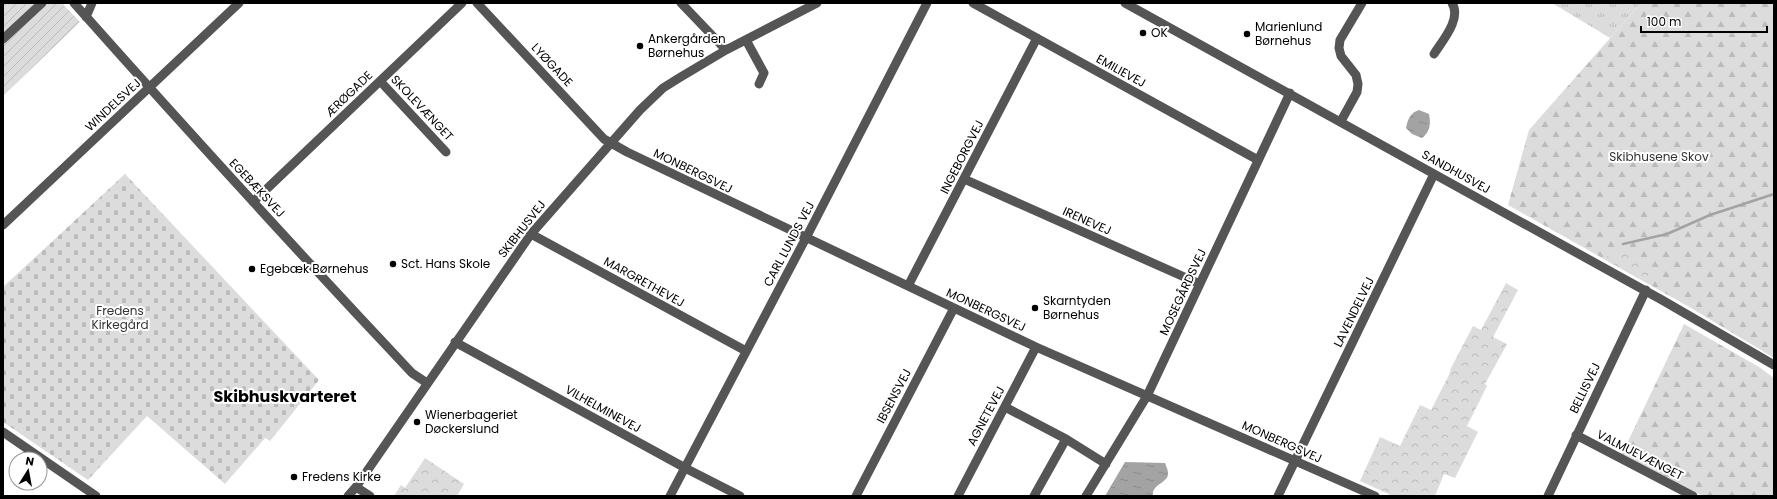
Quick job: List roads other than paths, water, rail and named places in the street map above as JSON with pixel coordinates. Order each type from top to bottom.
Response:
[{"type":"street","points":[[3,40],[42,3]]},
{"type":"street","name":"EGEBÆKSVEJ","points":[[74,3],[148,88],[412,374],[427,384]]},
{"type":"street","points":[[86,17],[92,3]]},
{"type":"street","name":"WINDELSVEJ","points":[[3,225],[239,3]]},
{"type":"street","name":"ÆRØGADE","points":[[253,202],[462,3]]},
{"type":"street","name":"LYØGADE","points":[[477,3],[604,139],[610,143]]},
{"type":"street","points":[[681,3],[726,50]]},
{"type":"street","name":"SKIBHUSVEJ","points":[[348,496],[356,487],[531,234],[610,143],[663,88],[726,50],[817,3]]},
{"type":"street","name":"CARL LUNDS VEJ","points":[[670,496],[806,238],[927,3]]},
{"type":"street","name":"EMILIEVEJ","points":[[973,3],[1258,160]]},
{"type":"street","name":"SANDHUSVEJ","points":[[1126,3],[1646,290],[1774,365]]},
{"type":"street","points":[[1341,122],[1357,92],[1358,84],[1356,75],[1341,56],[1339,48],[1340,40],[1362,3]]},
{"type":"street","points":[[1434,55],[1453,24],[1455,15],[1452,3]]},
{"type":"street","name":"INGEBORGVEJ","points":[[908,286],[1037,38]]},
{"type":"street","points":[[746,40],[764,74],[759,84]]},
{"type":"street","name":"SKOLEVÆNGET","points":[[380,81],[446,152]]},
{"type":"street","name":"MOSEGÅRDSVEJ","points":[[1086,496],[1147,396],[1290,93]]},
{"type":"street","name":"MONBERGSVEJ","points":[[610,143],[1036,347],[1295,460],[1357,492],[1375,496]]},
{"type":"street","name":"LAVENDELVEJ","points":[[1278,496],[1434,174]]},
{"type":"street","name":"IRENEVEJ","points":[[964,179],[1200,284]]},
{"type":"street","name":"MARGRETHEVEJ","points":[[531,234],[746,351]]},
{"type":"street","name":"BELLISVEJ","points":[[1548,496],[1646,290]]},
{"type":"street","name":"IBSENSVEJ","points":[[856,496],[954,308]]},
{"type":"street","name":"VILHELMINEVEJ","points":[[455,342],[685,468],[740,496]]},
{"type":"street","name":"AGNETEVEJ","points":[[958,496],[1036,347]]},
{"type":"street","points":[[1005,407],[1066,439],[1106,464]]},
{"type":"street","points":[[3,432],[96,496]]},
{"type":"street","name":"VALMUEVÆNGET","points":[[1576,435],[1693,496]]},
{"type":"street","points":[[1034,496],[1066,439]]},
{"type":"street","points":[[356,487],[370,496]]},
{"type":"water","points":[[1419,110],[1429,114],[1430,118],[1428,130],[1422,138],[1412,134],[1406,128],[1410,117],[1413,113]]},
{"type":"water","points":[[1125,462],[1165,463],[1168,476],[1157,486],[1153,492],[1153,496],[1105,496]]},
{"type":"waterway","points":[[1623,244],[1667,234],[1710,215],[1774,194]]},
{"type":"place","name":"OK","points":[[1143,33]]},
{"type":"place","name":"Marienlund Børnehus","points":[[1247,34]]},
{"type":"place","name":"Ankergården Børnehus","points":[[640,46]]},
{"type":"place","name":"Sct. Hans Skole","points":[[393,264]]},
{"type":"place","name":"Egebæk Børnehus","points":[[252,269]]},
{"type":"place","name":"Skarntyden Børnehus","points":[[1035,308]]},
{"type":"place","name":"Wienerbageriet Døckerslund","points":[[417,422]]},
{"type":"place","name":"Fredens Kirke","points":[[294,477]]},
{"type":"district","name":"Skibhuskvarteret","points":[[285,396]]},
{"type":"park label","name":"Skibhusene Skov","points":[[1659,157]]},
{"type":"park label","name":"Fredens Kirkegård","points":[[120,318]]}]
